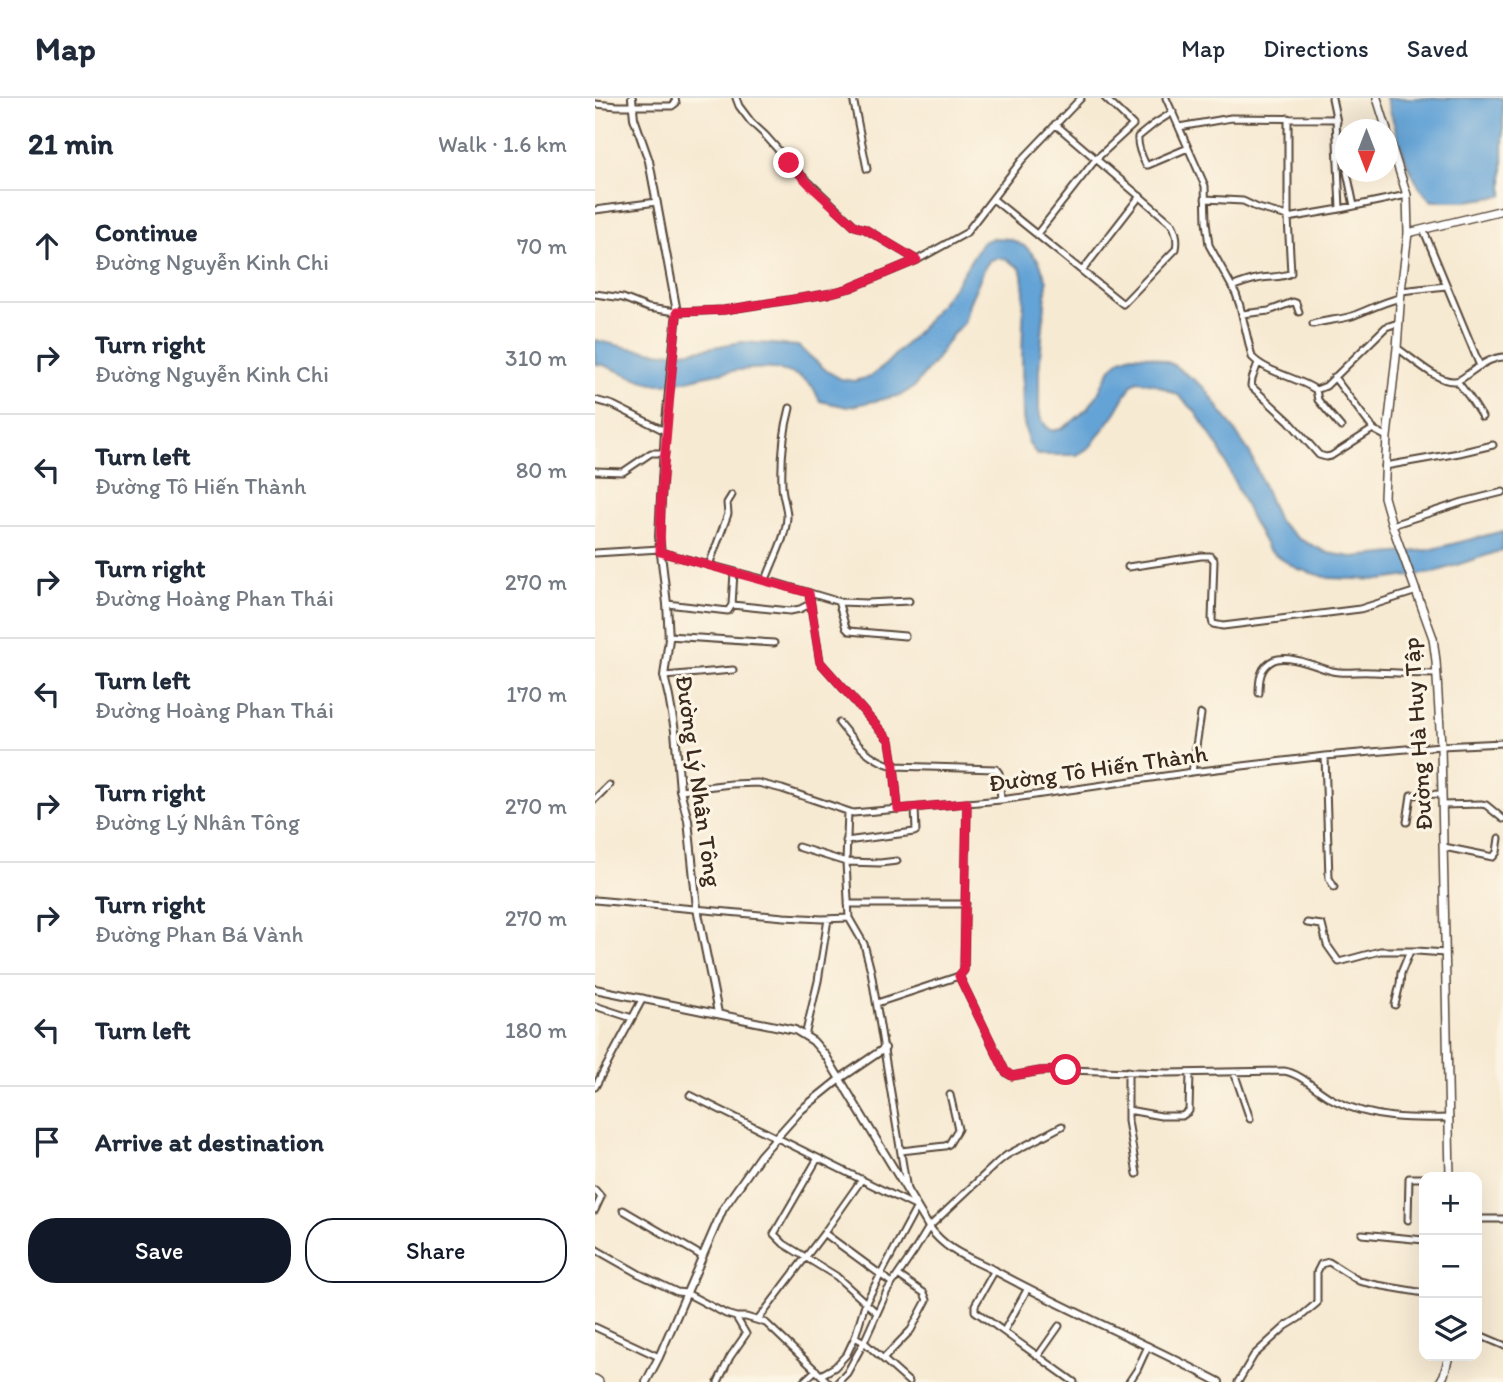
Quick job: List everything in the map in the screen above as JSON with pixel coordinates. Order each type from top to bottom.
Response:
[{"type":"main road","name":"Đường Hà Huy Tập","points":[[1377,98],[1383,119]]},
{"type":"main road","name":"Đường Hà Huy Tập","points":[[1398,166],[1407,195],[1408,233],[1400,294],[1384,497],[1433,638],[1437,674],[1444,848],[1450,1172]]},
{"type":"main road","points":[[1408,233],[1503,210]]},
{"type":"main road","points":[[1440,1382],[1448,1361]]},
{"type":"street","points":[[595,104],[632,102],[672,106],[676,103],[675,98]]},
{"type":"street","points":[[736,98],[746,116],[795,169],[855,226],[865,229],[917,260]]},
{"type":"street","points":[[853,98],[867,169]]},
{"type":"street","points":[[595,294],[623,298],[648,308],[677,312],[724,310],[850,288],[917,260],[966,233],[1022,160],[1081,98]]},
{"type":"street","points":[[1037,234],[1096,159],[1133,125],[1105,98]]},
{"type":"street","points":[[1166,98],[1205,186],[1209,245],[1236,294],[1252,357],[1258,363],[1300,380],[1316,390],[1318,400],[1341,427]]},
{"type":"street","points":[[1178,127],[1231,118],[1336,119],[1332,98]]},
{"type":"street","name":"Đường Lý Nhân Tông","points":[[632,102],[634,118],[649,161],[677,312],[661,499],[660,551],[669,639],[664,676],[675,732],[680,790],[688,820],[697,908],[718,1013]]},
{"type":"street","points":[[1173,112],[1138,137],[1141,155],[1148,165],[1188,148]]},
{"type":"street","points":[[1232,288],[1262,277],[1290,275],[1292,270],[1288,217],[1288,118]]},
{"type":"street","points":[[993,199],[1123,304],[1175,249],[1176,231],[1172,224],[1055,124]]},
{"type":"street","points":[[1339,182],[1340,209]]},
{"type":"street","points":[[1349,182],[1354,206]]},
{"type":"street","points":[[1205,200],[1243,201],[1288,217],[1407,195]]},
{"type":"street","points":[[1082,271],[1140,196]]},
{"type":"street","points":[[595,210],[657,202]]},
{"type":"street","points":[[1424,230],[1480,366]]},
{"type":"street","points":[[1313,324],[1349,317],[1400,294],[1446,286]]},
{"type":"street","points":[[1242,313],[1269,311],[1293,302],[1299,312]]},
{"type":"street","points":[[1316,390],[1325,386],[1386,327],[1398,323]]},
{"type":"street","points":[[1397,348],[1445,380],[1457,381],[1491,360],[1503,357]]},
{"type":"street","points":[[1258,363],[1251,386],[1289,421],[1319,455],[1331,456],[1373,429]]},
{"type":"street","points":[[1334,377],[1373,429],[1387,438]]},
{"type":"street","points":[[1457,381],[1482,417]]},
{"type":"street","points":[[595,400],[613,405],[666,431]]},
{"type":"street","points":[[766,580],[787,518],[782,486],[782,449],[790,408]]},
{"type":"street","points":[[1385,466],[1493,445]]},
{"type":"street","points":[[595,471],[623,472],[651,453],[665,453]]},
{"type":"street","points":[[1392,525],[1503,492]]},
{"type":"street","points":[[709,565],[728,514],[727,503],[732,495]]},
{"type":"street","points":[[595,553],[660,551],[838,601],[909,601]]},
{"type":"street","points":[[1128,567],[1210,556],[1214,560],[1212,620],[1213,624],[1223,626],[1360,609],[1417,591]]},
{"type":"street","points":[[667,604],[725,611],[730,609],[734,572]]},
{"type":"street","points":[[809,593],[820,662],[888,738],[892,747],[898,809]]},
{"type":"street","points":[[838,601],[849,631],[905,636]]},
{"type":"street","points":[[732,605],[790,611],[810,604]]},
{"type":"street","points":[[668,636],[774,643]]},
{"type":"street","points":[[1259,693],[1260,674],[1268,663],[1278,659],[1344,673],[1437,674]]},
{"type":"street","points":[[664,676],[733,670]]},
{"type":"street","points":[[1192,772],[1201,715]]},
{"type":"street","points":[[839,723],[859,747],[876,759],[894,766],[996,769],[999,773],[1001,800]]},
{"type":"street","name":"Đường Tô Hiến Thành","points":[[680,790],[758,783],[853,813],[1001,800],[1325,756],[1503,743]]},
{"type":"street","points":[[1325,756],[1329,878],[1334,887]]},
{"type":"street","points":[[595,799],[609,785]]},
{"type":"street","points":[[1407,822],[1411,794],[1442,794]]},
{"type":"street","points":[[877,1003],[959,976],[964,970],[967,803]]},
{"type":"street","points":[[1442,805],[1486,805],[1503,819]]},
{"type":"street","points":[[846,841],[915,832],[915,808]]},
{"type":"street","points":[[848,812],[846,862],[849,918],[864,944],[871,971],[907,1190]]},
{"type":"street","points":[[1444,848],[1493,857],[1497,852],[1499,838]]},
{"type":"street","points":[[798,847],[846,862],[897,861]]},
{"type":"street","points":[[595,900],[784,917],[849,918]]},
{"type":"street","points":[[848,904],[966,904]]},
{"type":"street","points":[[805,1036],[818,981],[828,919]]},
{"type":"street","points":[[1307,923],[1322,925],[1327,945],[1339,962],[1375,951],[1445,953]]},
{"type":"street","points":[[1395,1005],[1401,973],[1410,951]]},
{"type":"street","points":[[959,976],[1007,1074],[1012,1076],[1066,1070],[1149,1073],[1289,1072],[1336,1102],[1376,1115],[1405,1119],[1449,1118]]},
{"type":"street","points":[[595,989],[795,1030],[813,1041],[827,1056],[841,1078],[929,1227],[954,1251],[1219,1382]]},
{"type":"street","points":[[595,1087],[643,998]]},
{"type":"street","points":[[595,1006],[632,1018]]},
{"type":"street","points":[[646,1382],[723,1209],[760,1156],[801,1110],[885,1048]]},
{"type":"street","points":[[1128,1071],[1128,1121],[1137,1174]]},
{"type":"street","points":[[1234,1072],[1250,1119]]},
{"type":"street","points":[[1128,1110],[1185,1115],[1189,1111],[1191,1073]]},
{"type":"street","points":[[690,1095],[917,1207]]},
{"type":"street","points":[[901,1151],[949,1144],[958,1129],[950,1095]]},
{"type":"street","points":[[838,1382],[847,1373],[892,1283],[929,1227],[998,1162],[1062,1126]]},
{"type":"street","points":[[818,1158],[774,1234],[784,1244],[836,1276],[877,1314]]},
{"type":"street","points":[[1408,1220],[1409,1178],[1419,1178]]},
{"type":"street","points":[[758,1320],[862,1179]]},
{"type":"street","points":[[595,1190],[601,1197],[595,1210]]},
{"type":"street","points":[[803,1382],[835,1367],[847,1354],[865,1304],[917,1207]]},
{"type":"street","points":[[623,1210],[702,1256]]},
{"type":"street","points":[[1482,1219],[1503,1219]]},
{"type":"street","points":[[824,1233],[892,1283]]},
{"type":"street","points":[[1362,1234],[1419,1240]]},
{"type":"street","points":[[595,1249],[639,1274],[677,1292],[686,1293],[726,1314],[767,1323],[828,1382]]},
{"type":"street","points":[[1238,1382],[1254,1355],[1317,1303],[1317,1272],[1321,1264],[1329,1262],[1359,1280],[1419,1292]]},
{"type":"street","points":[[995,1270],[975,1305],[975,1311],[1074,1382]]},
{"type":"street","points":[[883,1359],[911,1329],[927,1300],[924,1293],[898,1275]]},
{"type":"street","points":[[1004,1331],[1028,1288]]},
{"type":"street","points":[[718,1382],[730,1357],[746,1334],[736,1317]]},
{"type":"street","points":[[1038,1356],[1059,1326]]},
{"type":"street","points":[[595,1327],[659,1357]]},
{"type":"street","points":[[1482,1336],[1501,1344],[1503,1334]]},
{"type":"street","points":[[855,1337],[909,1382]]},
{"type":"street","points":[[1129,1382],[1147,1346]]},
{"type":"water","points":[[1386,98],[1503,98],[1503,196],[1467,201],[1432,201],[1415,180],[1398,136],[1398,119],[1393,119]]},
{"type":"water","points":[[993,238],[1010,239],[1026,247],[1039,261],[1047,281],[1039,371],[1039,408],[1040,417],[1052,431],[1061,429],[1089,407],[1112,367],[1121,359],[1132,355],[1151,356],[1172,364],[1205,388],[1250,453],[1278,521],[1299,539],[1328,553],[1352,557],[1429,550],[1503,531],[1503,550],[1432,573],[1380,580],[1329,578],[1298,569],[1268,549],[1219,448],[1194,410],[1178,395],[1155,384],[1138,381],[1132,384],[1116,412],[1090,447],[1077,455],[1037,455],[1028,442],[1023,418],[1022,275],[1020,268],[1006,259],[990,260],[970,301],[964,323],[914,387],[901,395],[848,407],[820,401],[812,386],[790,372],[748,369],[660,384],[595,364],[595,340],[663,353],[742,342],[798,346],[827,371],[841,379],[854,381],[870,377],[923,326],[958,281],[982,242]]},
{"type":"route","points":[[789,163],[855,226],[865,229],[917,260],[850,288],[827,294],[724,310],[677,312],[661,499],[660,552],[809,593],[820,662],[890,741],[898,809],[967,803],[964,970],[959,976],[1005,1071],[1012,1076],[1066,1070]]}]
